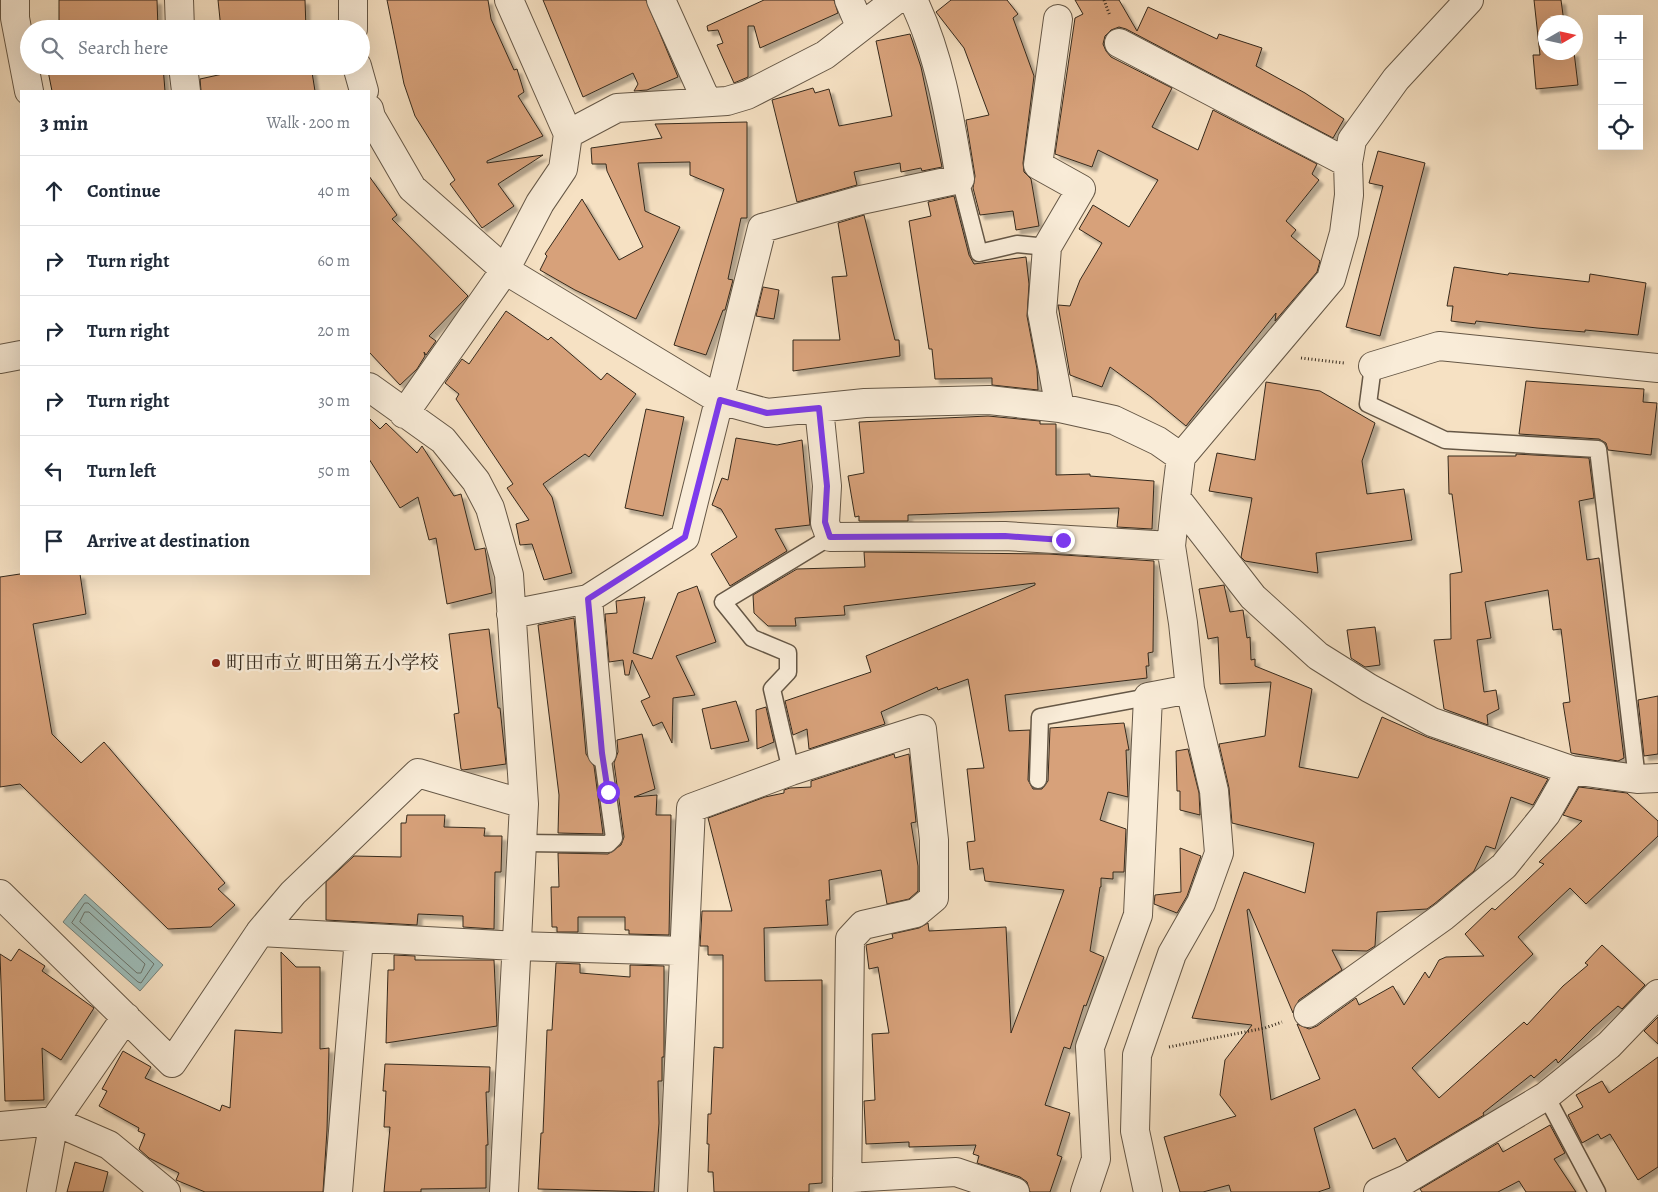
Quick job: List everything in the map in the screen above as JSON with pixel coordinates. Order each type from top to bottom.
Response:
[{"type":"street","points":[[15,0],[15,18],[20,44]]},
{"type":"street","points":[[179,0],[180,20]]},
{"type":"street","points":[[353,0],[353,20]]},
{"type":"street","points":[[404,414],[504,270],[540,203],[563,169],[568,134],[509,0]]},
{"type":"street","points":[[662,0],[707,102]]},
{"type":"street","points":[[848,0],[860,26]]},
{"type":"street","points":[[568,134],[617,108],[727,100],[746,95],[825,55],[896,0]]},
{"type":"street","points":[[511,614],[588,599],[685,537],[762,228],[861,200],[960,179],[950,122],[925,24],[913,0]]},
{"type":"street","points":[[1148,1192],[1135,1131],[1137,1055],[1172,954],[1201,903],[1219,853],[1214,791],[1190,689],[1183,623],[1171,546],[1181,457],[1265,354],[1300,318],[1331,279],[1344,232],[1349,196],[1348,163],[1352,140],[1396,79],[1469,0]]},
{"type":"street","points":[[1058,19],[1038,165],[1081,189],[1048,247],[1042,313],[1060,408]]},
{"type":"street","points":[[1120,43],[1348,163]]},
{"type":"street","points":[[26,75],[29,90]]},
{"type":"street","points":[[184,75],[186,90]]},
{"type":"street","points":[[360,75],[364,90]]},
{"type":"street","points":[[370,113],[412,188],[504,270],[720,400],[767,413],[865,403],[989,400],[1060,408],[1114,420],[1158,440],[1181,457]]},
{"type":"street","points":[[1372,366],[1439,346],[1658,368]]},
{"type":"street","points":[[0,359],[20,355]]},
{"type":"street","points":[[370,388],[404,414],[443,440],[476,481],[490,508],[509,576],[524,804],[504,1192]]},
{"type":"street","points":[[819,408],[827,486],[825,522],[830,537],[1005,536],[1171,546]]},
{"type":"street","points":[[1176,498],[1253,597],[1318,656],[1432,722],[1571,770],[1647,779]]},
{"type":"street","points":[[588,599],[602,753]]},
{"type":"street","points":[[1085,1192],[1096,1159],[1090,1047],[1138,915],[1148,697],[1190,689]]},
{"type":"street","points":[[673,1192],[691,808],[791,771],[922,729],[934,840],[934,898],[916,913],[862,925],[850,939],[847,1185],[956,1172],[1015,1192]]},
{"type":"street","points":[[1308,1013],[1444,916],[1504,866],[1546,814],[1571,770]]},
{"type":"street","points":[[0,894],[172,1063],[260,932],[292,893],[418,774],[524,804]]},
{"type":"street","points":[[260,932],[517,946],[684,951]]},
{"type":"street","points":[[338,1192],[359,938]]},
{"type":"street","points":[[1378,1192],[1407,1179],[1546,1096],[1609,1045],[1658,994]]},
{"type":"street","points":[[41,1192],[54,1120],[126,1016]]},
{"type":"street","points":[[0,1126],[54,1120],[109,1145],[166,1192]]},
{"type":"lane","points":[[960,179],[978,253],[1017,244],[1048,247]]},
{"type":"lane","points":[[1372,366],[1368,404],[1445,440],[1598,449],[1647,779]]},
{"type":"lane","points":[[791,771],[772,688],[788,672],[788,653],[752,638],[723,602],[830,537]]},
{"type":"lane","points":[[1038,780],[1040,717],[1148,697]]},
{"type":"lane","points":[[523,843],[608,844],[614,838],[602,753]]},
{"type":"lane","points":[[1546,1096],[1597,1192]]},
{"type":"path","points":[[1265,354],[1372,366]]},
{"type":"path","points":[[1162,1049],[1265,1028],[1308,1013]]},
{"type":"water","points":[[85,894],[163,965],[140,991],[63,922]]},
{"type":"building","points":[[59,0],[157,0],[158,20],[59,20]]},
{"type":"building","points":[[218,0],[305,0],[306,20],[220,20]]},
{"type":"building","points":[[387,0],[488,0],[491,19],[514,70],[517,69],[524,92],[518,96],[543,136],[487,161],[487,163],[543,155],[498,184],[514,206],[482,228],[450,184],[455,180],[415,116],[404,84]]},
{"type":"building","points":[[543,0],[646,0],[678,77],[647,90],[634,91],[638,84],[633,73],[583,97]]},
{"type":"building","points":[[764,0],[834,0],[838,13],[760,48],[754,26],[748,26],[748,77],[734,83],[717,45],[723,43],[718,30],[708,31],[707,26]]},
{"type":"building","points":[[951,0],[1007,0],[1018,14],[1013,18],[1034,76],[1023,163],[1024,172],[1031,179],[1039,226],[1016,230],[1013,211],[980,215],[973,188],[975,176],[966,120],[989,115],[964,48],[936,12]]},
{"type":"building","points":[[1075,0],[1119,0],[1137,31],[1148,7],[1217,39],[1219,34],[1262,48],[1256,66],[1305,93],[1344,119],[1333,138],[1126,29],[1119,27],[1111,30],[1105,36],[1103,44],[1111,57],[1172,88],[1152,127],[1198,150],[1213,110],[1317,164],[1312,174],[1319,180],[1286,221],[1296,230],[1291,236],[1320,261],[1317,272],[1275,321],[1276,313],[1186,426],[1110,367],[1102,387],[1070,375],[1058,305],[1070,306],[1080,280],[1102,243],[1079,229],[1093,205],[1129,227],[1158,180],[1098,150],[1092,167],[1055,154],[1075,18],[1083,14]]},
{"type":"building","points":[[1534,0],[1561,0],[1563,15],[1538,15],[1538,37]]},
{"type":"building","points":[[910,34],[921,67],[942,167],[922,171],[921,168],[901,172],[900,163],[854,172],[857,185],[797,202],[772,100],[813,88],[815,93],[829,89],[839,126],[892,116],[876,41]]},
{"type":"building","points":[[1533,55],[1538,55],[1538,60],[1575,60],[1578,85],[1536,89]]},
{"type":"building","points":[[49,75],[164,75],[165,90],[52,90]]},
{"type":"building","points":[[218,75],[312,75],[315,90],[201,90],[200,79]]},
{"type":"building","points":[[747,122],[747,218],[741,218],[728,279],[733,280],[725,310],[723,310],[706,355],[674,345],[724,189],[690,175],[690,162],[638,163],[645,211],[680,227],[636,319],[575,290],[540,270],[547,256],[545,254],[582,199],[619,260],[643,247],[607,171],[606,164],[592,164],[591,148],[662,138],[655,124]]},
{"type":"building","points":[[1378,151],[1425,163],[1380,336],[1346,327],[1383,186],[1369,183]]},
{"type":"building","points":[[370,177],[397,215],[392,219],[468,296],[429,336],[436,341],[426,355],[424,352],[425,356],[417,369],[400,385],[370,353]]},
{"type":"building","points":[[954,196],[969,255],[974,264],[1026,257],[1029,284],[1027,316],[1037,369],[1038,390],[992,385],[992,378],[935,379],[932,349],[929,349],[909,221],[931,216],[928,202]]},
{"type":"building","points":[[864,215],[895,340],[899,340],[900,356],[793,371],[793,340],[840,340],[832,277],[847,276],[838,223]]},
{"type":"building","points":[[1454,267],[1508,275],[1509,273],[1589,282],[1590,274],[1646,283],[1638,335],[1537,328],[1476,321],[1475,324],[1451,321],[1453,306],[1447,306]]},
{"type":"building","points":[[763,287],[779,290],[774,319],[756,316]]},
{"type":"building","points":[[506,311],[548,340],[551,337],[601,380],[607,373],[636,394],[589,457],[585,454],[543,484],[552,497],[572,573],[544,580],[532,544],[520,545],[516,524],[529,520],[507,488],[513,484],[456,399],[459,394],[445,383],[462,359],[469,364]]},
{"type":"building","points":[[1526,381],[1644,389],[1643,402],[1657,403],[1651,455],[1608,450],[1606,443],[1599,439],[1519,434]]},
{"type":"building","points":[[1266,382],[1320,391],[1375,423],[1362,461],[1367,494],[1404,489],[1412,540],[1316,553],[1318,573],[1245,561],[1241,557],[1252,498],[1209,491],[1217,453],[1255,460]]},
{"type":"building","points":[[646,409],[684,417],[663,516],[625,508]]},
{"type":"building","points":[[988,416],[1040,421],[1040,424],[1056,424],[1056,475],[1090,474],[1090,476],[1154,481],[1152,529],[1117,527],[1119,508],[908,515],[908,521],[859,521],[859,516],[855,517],[848,476],[864,473],[859,422]]},
{"type":"building","points":[[370,419],[380,429],[386,423],[417,453],[422,446],[454,496],[461,494],[475,550],[485,548],[492,593],[447,604],[436,538],[429,540],[418,497],[400,508],[370,461]]},
{"type":"building","points":[[736,438],[777,445],[802,440],[810,525],[775,529],[787,551],[730,586],[711,554],[737,537],[721,509],[712,505],[722,478],[728,480]]},
{"type":"building","points":[[1516,454],[1589,458],[1594,498],[1579,501],[1587,560],[1599,558],[1624,758],[1618,761],[1571,753],[1563,703],[1570,702],[1561,629],[1553,630],[1548,590],[1485,602],[1491,638],[1477,640],[1484,692],[1496,690],[1499,709],[1487,715],[1488,725],[1444,709],[1434,640],[1451,639],[1450,574],[1462,572],[1452,494],[1449,494],[1448,456],[1516,456]]},
{"type":"building","points":[[864,552],[1049,554],[1154,561],[1153,652],[1148,653],[1149,666],[1146,666],[1147,678],[1005,695],[1009,731],[1030,730],[1028,780],[1033,789],[1042,789],[1048,781],[1050,728],[1124,723],[1129,750],[1126,750],[1128,797],[1108,792],[1100,820],[1126,829],[1124,872],[1113,872],[1113,879],[1101,878],[1090,951],[1104,957],[1086,1006],[1084,1005],[1070,1049],[1064,1047],[1045,1105],[1070,1113],[1057,1155],[1062,1157],[1050,1192],[1030,1192],[1027,1182],[1020,1177],[977,1163],[979,1156],[973,1154],[976,1145],[909,1147],[909,1142],[866,1144],[864,1101],[875,1100],[872,1034],[889,1033],[878,967],[869,969],[866,945],[893,938],[892,934],[919,928],[928,923],[929,931],[1006,927],[1011,1033],[1064,890],[985,881],[983,868],[970,870],[967,842],[975,841],[967,769],[984,768],[968,679],[938,690],[937,687],[881,712],[885,724],[809,749],[807,729],[793,735],[785,701],[871,672],[866,656],[1035,585],[1035,583],[844,606],[845,615],[795,618],[796,626],[768,626],[754,613],[753,595],[797,569],[865,567]]},
{"type":"building","points":[[20,574],[80,575],[86,614],[33,624],[52,734],[81,763],[104,742],[225,883],[218,889],[235,905],[211,927],[168,929],[20,784],[0,787],[0,577]]},
{"type":"building","points":[[1224,585],[1230,612],[1243,610],[1247,638],[1250,637],[1251,660],[1255,659],[1255,666],[1312,689],[1299,767],[1358,778],[1382,717],[1427,737],[1548,779],[1533,805],[1511,797],[1495,849],[1486,846],[1474,871],[1434,904],[1427,909],[1377,912],[1375,946],[1367,951],[1332,950],[1342,970],[1299,1000],[1293,1013],[1249,909],[1247,910],[1271,1100],[1320,1079],[1297,1024],[1309,1029],[1317,1026],[1356,998],[1359,1005],[1393,986],[1404,1005],[1425,972],[1429,978],[1439,960],[1446,957],[1484,956],[1465,934],[1492,908],[1495,910],[1544,864],[1539,862],[1582,821],[1563,815],[1579,787],[1627,793],[1658,821],[1658,836],[1586,904],[1570,888],[1518,937],[1533,954],[1412,1068],[1439,1098],[1524,1022],[1527,1025],[1563,986],[1588,965],[1585,963],[1602,945],[1645,985],[1622,1009],[1618,1006],[1593,1028],[1558,1063],[1556,1059],[1534,1078],[1531,1075],[1483,1113],[1484,1115],[1407,1161],[1395,1138],[1373,1149],[1355,1109],[1314,1128],[1330,1188],[1318,1192],[1231,1192],[1229,1185],[1203,1192],[1180,1192],[1164,1137],[1236,1116],[1220,1095],[1225,1060],[1252,1025],[1192,1018],[1244,872],[1305,893],[1314,843],[1232,823],[1229,788],[1219,744],[1265,736],[1271,682],[1220,684],[1218,637],[1208,639],[1199,589]]},
{"type":"building","points":[[697,586],[716,642],[676,656],[695,695],[673,698],[672,743],[662,722],[653,726],[641,701],[650,697],[632,660],[629,675],[625,675],[623,660],[609,662],[605,614],[617,613],[616,601],[645,597],[633,653],[652,659],[678,593]]},
{"type":"building","points":[[574,618],[586,754],[594,766],[603,834],[558,833],[559,795],[538,625]]},
{"type":"building","points":[[1375,627],[1380,665],[1365,667],[1351,658],[1347,630]]},
{"type":"building","points":[[489,629],[506,764],[463,770],[461,769],[454,714],[459,713],[449,634]]},
{"type":"building","points":[[1658,696],[1658,754],[1644,756],[1638,700]]},
{"type":"building","points":[[736,701],[749,741],[711,749],[702,709]]},
{"type":"building","points":[[766,707],[774,742],[757,749],[756,710]]},
{"type":"building","points":[[642,734],[655,789],[634,797],[657,795],[656,815],[671,815],[669,935],[629,934],[629,930],[625,930],[625,917],[578,917],[578,932],[557,932],[557,927],[552,927],[551,887],[559,887],[558,853],[608,854],[621,845],[624,837],[614,763],[618,752],[617,740]]},
{"type":"building","points":[[1188,749],[1199,793],[1200,815],[1180,810],[1180,791],[1177,791],[1176,751]]},
{"type":"building","points":[[894,754],[895,758],[909,754],[916,822],[911,823],[918,866],[918,891],[909,899],[887,904],[881,870],[829,880],[830,900],[826,900],[828,925],[764,928],[765,981],[822,980],[822,1183],[809,1184],[809,1192],[714,1192],[713,1172],[708,1172],[708,1114],[711,1114],[714,1047],[723,1048],[723,955],[708,955],[708,946],[700,946],[702,911],[732,911],[708,818],[765,797],[784,793],[784,790],[790,788],[811,787],[811,781]]},
{"type":"building","points":[[407,815],[445,815],[444,827],[485,828],[484,836],[502,836],[501,872],[495,872],[494,929],[463,927],[463,916],[418,914],[417,925],[326,920],[326,882],[354,856],[401,857],[401,823],[406,823]]},
{"type":"building","points":[[1180,848],[1201,856],[1187,896],[1177,913],[1154,904],[1155,895],[1181,892]]},
{"type":"building","points":[[19,949],[45,966],[42,971],[94,1008],[61,1060],[42,1048],[44,1100],[5,1101],[0,954],[11,961]]},
{"type":"building","points":[[281,952],[296,967],[320,967],[320,1049],[329,1048],[323,1192],[205,1192],[176,1180],[179,1173],[149,1158],[139,1149],[145,1134],[138,1131],[139,1128],[99,1106],[107,1091],[102,1089],[123,1051],[151,1067],[145,1078],[220,1111],[222,1105],[230,1108],[235,1030],[282,1033]]},
{"type":"building","points":[[394,955],[415,956],[415,960],[494,960],[497,1026],[386,1043],[388,970],[394,970]]},
{"type":"building","points":[[556,963],[580,964],[580,973],[630,977],[630,965],[664,966],[664,1057],[662,1057],[662,1081],[658,1081],[659,1123],[654,1192],[538,1189],[541,1133],[543,1133],[547,1030],[552,1030]]},
{"type":"building","points":[[1658,1017],[1658,1044],[1644,1031]]},
{"type":"building","points":[[1658,1057],[1658,1167],[1638,1180],[1610,1134],[1601,1139],[1598,1134],[1582,1143],[1568,1115],[1583,1107],[1576,1095],[1602,1081],[1609,1093]]},
{"type":"building","points":[[385,1064],[490,1067],[489,1092],[486,1092],[488,1145],[486,1145],[486,1188],[421,1189],[421,1192],[384,1192],[390,1127],[384,1127],[386,1091],[383,1091]]},
{"type":"building","points":[[1550,1125],[1565,1153],[1554,1159],[1576,1192],[1526,1192],[1519,1181],[1498,1192],[1422,1192],[1420,1189],[1498,1143],[1503,1152]]},
{"type":"building","points":[[75,1162],[108,1172],[103,1192],[67,1192]]},
{"type":"place","name":"町田市立 町田第五小学校","points":[[216,663]]},
{"type":"route","points":[[608,792],[602,753],[588,599],[685,537],[720,400],[767,413],[819,408],[827,486],[825,522],[830,537],[1005,536],[1063,540]]}]
